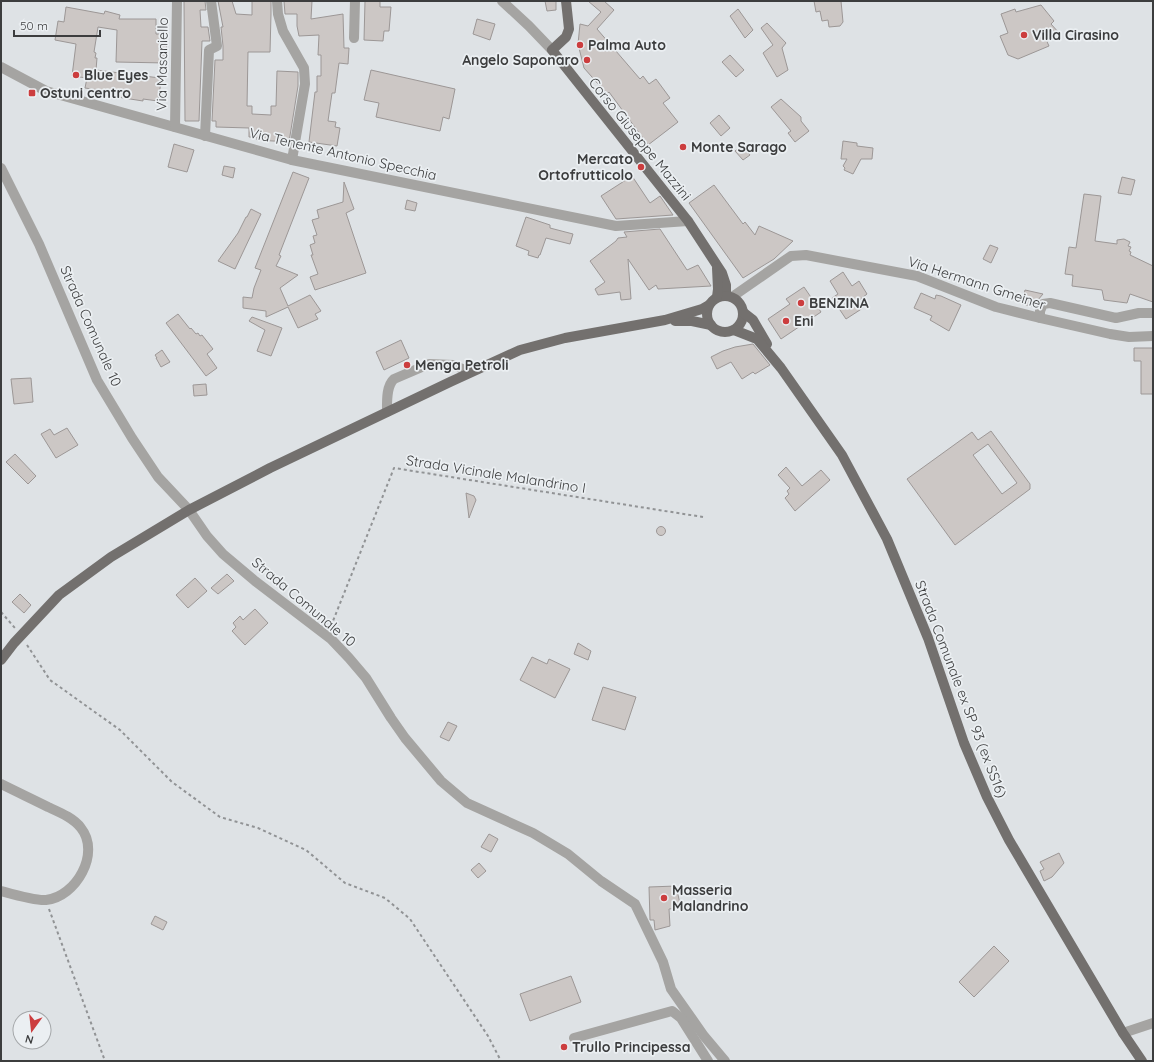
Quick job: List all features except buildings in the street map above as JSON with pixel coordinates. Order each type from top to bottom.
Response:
[{"type":"main road","points":[[552,50],[568,33],[569,29],[566,1]]},
{"type":"main road","name":"Corso Giuseppe Mazzini","points":[[552,50],[688,221],[717,264],[718,289],[725,296]]},
{"type":"main road","points":[[1,660],[19,633],[59,595],[111,557],[189,510],[270,468],[470,372],[520,350],[550,342],[665,320],[702,309],[725,296],[741,305],[744,313],[742,321],[734,330],[730,332],[721,332],[711,325],[692,321],[665,320]]},
{"type":"main road","points":[[709,305],[707,318],[711,325]]},
{"type":"main road","name":"Strada Comunale ex SP 93 (ex SS16)","points":[[744,313],[753,320],[781,368]]},
{"type":"main road","name":"Strada Comunale ex SP 93 (ex SS16)","points":[[734,330],[757,339],[781,368],[842,455],[887,539],[928,638],[964,743],[987,797],[1009,840],[1123,1033],[1142,1061]]},
{"type":"street","name":"Via Masaniello","points":[[175,127],[178,1]]},
{"type":"street","points":[[205,136],[209,50],[216,46],[211,1]]},
{"type":"street","points":[[278,1],[278,14],[283,31],[304,68],[305,78],[292,160]]},
{"type":"street","points":[[354,38],[355,1]]},
{"type":"street","name":"Corso Giuseppe Mazzini","points":[[502,1],[552,50]]},
{"type":"street","name":"Via Tenente Antonio Specchia","points":[[1,67],[46,91],[292,160],[616,226],[688,221]]},
{"type":"street","name":"Strada Comunale 10","points":[[1,168],[40,244],[97,380],[132,438],[158,477],[189,510],[207,536],[224,554],[255,581],[327,636],[349,658],[366,678],[405,738],[446,785],[467,803],[533,833],[568,854],[635,904],[663,962],[672,988],[704,1036],[725,1061]]},
{"type":"street","name":"Via Hermann Gmeiner","points":[[725,296],[791,256],[806,255],[916,276],[996,307],[1040,318],[1110,334],[1129,337],[1153,336]]},
{"type":"street","points":[[1040,318],[1040,311],[1043,304],[1050,303],[1116,318],[1139,313],[1153,313]]},
{"type":"street","points":[[387,412],[387,396],[391,382],[394,379],[429,364],[453,366],[470,372]]},
{"type":"street","points":[[1,784],[71,819],[81,827],[89,845],[86,865],[82,874],[67,891],[46,900],[1,891]]},
{"type":"street","points":[[574,1038],[672,1011],[681,1018],[708,1061]]},
{"type":"street","points":[[1123,1033],[1153,1022]]},
{"type":"path","name":"Strada Vicinale Malandrino I","points":[[327,636],[394,468],[703,517]]},
{"type":"path","points":[[1,612],[19,633],[50,680],[120,730],[172,782],[220,816],[258,828],[306,850],[345,883],[385,898],[410,919],[488,1036],[501,1061]]},
{"type":"path","points":[[46,900],[105,1061]]},
{"type":"place","name":"Villa Cirasino","points":[[1024,35]]},
{"type":"place","name":"Palma Auto","points":[[580,45]]},
{"type":"place","name":"Angelo Saponaro","points":[[587,60]]},
{"type":"place","name":"Blue Eyes","points":[[76,75]]},
{"type":"place","name":"Ostuni centro","points":[[32,93]]},
{"type":"place","name":"Monte Sarago","points":[[683,147]]},
{"type":"place","name":"Mercato Ortofrutticolo","points":[[641,167]]},
{"type":"place","name":"BENZINA","points":[[801,303]]},
{"type":"place","name":"Eni","points":[[786,321]]},
{"type":"place","name":"Menga Petroli","points":[[407,365]]},
{"type":"place","name":"Masseria Malandrino","points":[[664,898]]},
{"type":"place","name":"Trullo Principessa","points":[[564,1047]]}]
